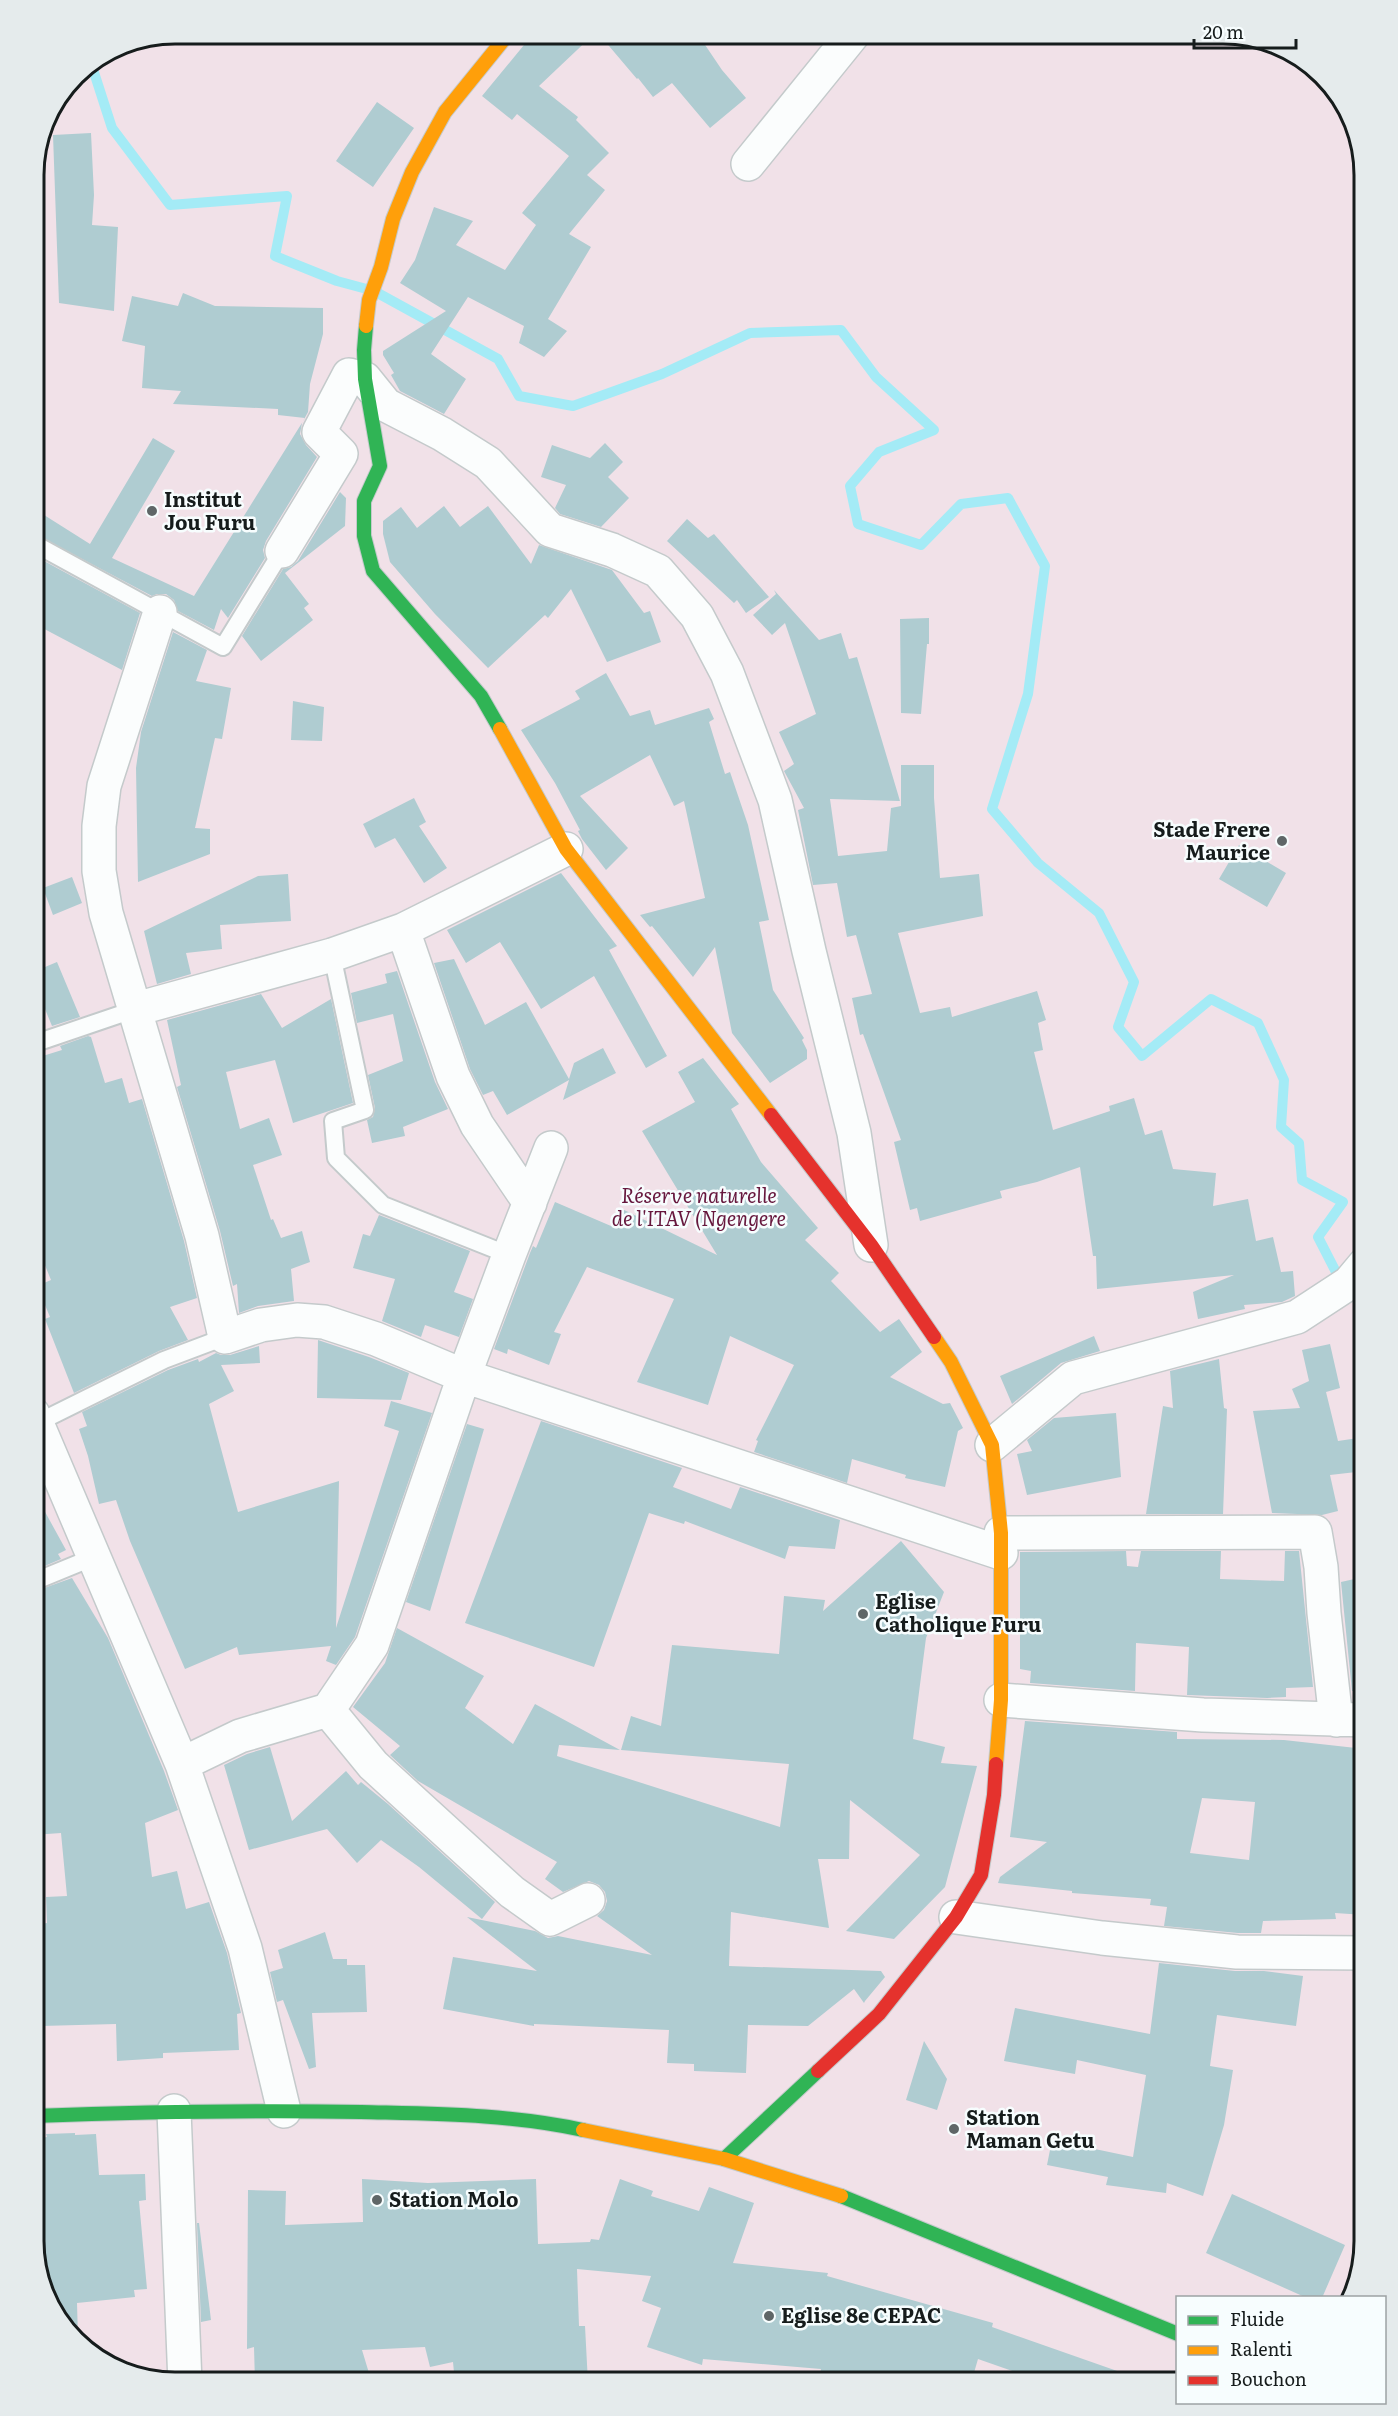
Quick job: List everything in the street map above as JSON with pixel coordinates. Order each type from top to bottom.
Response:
[{"type":"main road","points":[[500,44],[445,112],[412,172],[393,219],[381,267],[369,300],[364,350],[365,379],[380,466],[364,501],[364,536],[373,571],[481,696],[566,849],[871,1245],[951,1362],[992,1444],[1001,1543],[1001,1700],[994,1795],[981,1875],[957,1917],[879,2014],[724,2159]]},
{"type":"main road","points":[[44,2116],[174,2111],[284,2111],[450,2114],[551,2123],[724,2159],[852,2200],[1176,2333]]},
{"type":"street","points":[[748,164],[845,44]]},
{"type":"street","points":[[282,551],[340,454],[319,432],[349,375],[365,379],[386,405],[442,434],[488,463],[550,530],[612,550],[658,571],[697,616],[727,673],[776,800],[809,951],[854,1133],[871,1245]]},
{"type":"street","points":[[160,612],[104,786],[99,826],[99,871],[106,913],[202,1236],[225,1337],[261,1326],[297,1320],[324,1322],[376,1339],[464,1376],[1001,1543],[1315,1532],[1350,1720],[1203,1715],[1001,1700]]},
{"type":"street","points":[[136,1009],[332,955],[403,930],[566,849]]},
{"type":"street","points":[[403,930],[453,1076],[477,1125],[530,1203]]},
{"type":"street","points":[[182,1764],[240,1736],[303,1715],[328,1710],[372,1645],[464,1376],[508,1255],[551,1148]]},
{"type":"street","points":[[992,1444],[1073,1378],[1297,1317],[1347,1282]]},
{"type":"street","points":[[44,1440],[182,1764],[245,1948],[284,2111]]},
{"type":"street","points":[[328,1710],[373,1765],[512,1892],[550,1919],[588,1899]]},
{"type":"street","points":[[957,1917],[1102,1938],[1237,1952],[1354,1953]]},
{"type":"street","points":[[174,2111],[185,2372]]},
{"type":"lane","points":[[44,549],[223,647],[282,551]]},
{"type":"lane","points":[[332,955],[365,1110],[333,1122],[336,1158],[383,1205],[508,1255]]},
{"type":"lane","points":[[44,1040],[136,1009]]},
{"type":"lane","points":[[44,1415],[164,1360],[225,1337]]},
{"type":"lane","points":[[44,1577],[94,1557]]},
{"type":"green space","name":"Réserve naturelle de l'ITAV (Ngengere","points":[[166,44],[1232,44],[1266,50],[1296,66],[1322,88],[1341,117],[1348,132],[1354,166],[1354,2241],[1350,2275],[1342,2296],[1176,2296],[1176,2372],[166,2372],[132,2366],[102,2350],[76,2328],[57,2299],[50,2284],[44,2250],[44,166],[53,124],[66,102],[82,82],[109,61],[132,50]]},
{"type":"building","points":[[583,44],[539,86],[578,117],[576,120],[609,153],[587,175],[605,190],[569,234],[591,247],[548,319],[567,331],[544,357],[519,343],[524,326],[468,297],[431,354],[466,379],[444,414],[400,391],[391,375],[394,373],[383,351],[446,311],[400,283],[415,260],[434,207],[473,221],[456,245],[505,270],[536,225],[522,213],[569,156],[517,114],[512,120],[482,96],[524,45]]},
{"type":"building","points":[[607,44],[704,44],[722,70],[746,98],[710,128],[672,83],[653,97]]},
{"type":"building","points":[[377,102],[414,128],[373,187],[336,161]]},
{"type":"building","points":[[91,133],[94,195],[92,225],[118,227],[114,311],[59,303],[53,135]]},
{"type":"building","points":[[183,293],[215,306],[323,308],[323,334],[310,384],[308,412],[305,418],[278,415],[278,409],[173,404],[181,391],[142,388],[145,346],[122,341],[132,296],[178,306]]},
{"type":"building","points":[[303,421],[300,434],[317,457],[266,541],[263,550],[265,558],[228,618],[221,609],[214,630],[178,611],[174,600],[166,594],[152,596],[44,539],[44,515],[90,544],[153,438],[175,451],[112,558],[194,596]]},
{"type":"building","points":[[605,443],[623,462],[608,477],[629,498],[601,527],[560,514],[555,508],[566,485],[541,477],[552,445],[590,458]]},
{"type":"building","points":[[340,492],[346,498],[345,526],[285,573],[309,604],[304,608],[313,620],[261,661],[242,636],[283,569],[291,567],[298,561]]},
{"type":"building","points":[[444,506],[460,527],[488,506],[531,564],[539,545],[612,570],[644,613],[650,611],[661,642],[607,662],[571,589],[548,618],[545,615],[488,668],[435,614],[390,562],[383,534],[383,521],[401,507],[417,528]]},
{"type":"building","points":[[687,519],[708,538],[714,534],[769,597],[746,613],[737,600],[734,603],[667,541]]},
{"type":"building","points":[[44,561],[140,613],[122,670],[44,629]]},
{"type":"building","points":[[774,590],[819,640],[841,633],[849,659],[857,657],[900,801],[830,799],[838,856],[887,851],[891,808],[901,806],[901,765],[934,765],[940,878],[979,874],[983,916],[898,933],[920,1013],[950,1007],[952,1017],[1037,991],[1046,1020],[1038,1023],[1043,1050],[1034,1052],[1053,1130],[1110,1111],[1109,1106],[1134,1098],[1145,1135],[1162,1130],[1173,1169],[1216,1173],[1213,1206],[1248,1199],[1256,1241],[1273,1237],[1281,1272],[1293,1271],[1295,1296],[1282,1302],[1244,1305],[1245,1309],[1198,1319],[1193,1292],[1234,1275],[1097,1289],[1096,1256],[1093,1256],[1080,1167],[1037,1182],[1000,1191],[1002,1198],[920,1221],[917,1208],[910,1210],[894,1142],[901,1140],[863,1034],[860,1035],[852,998],[872,994],[856,935],[847,937],[837,883],[813,885],[798,810],[804,808],[784,771],[794,764],[779,732],[816,714],[785,623],[772,635],[753,615],[776,594]]},
{"type":"building","points":[[929,618],[929,644],[927,644],[921,714],[901,713],[900,619]]},
{"type":"building","points":[[173,632],[207,650],[196,681],[231,688],[222,739],[215,738],[195,828],[210,829],[210,854],[138,882],[136,768],[141,732]]},
{"type":"building","points":[[606,673],[630,716],[650,710],[655,725],[709,708],[714,719],[709,722],[725,774],[730,772],[748,825],[769,920],[759,922],[773,990],[804,1038],[802,1040],[807,1050],[807,1059],[770,1083],[732,1033],[715,947],[693,977],[652,926],[650,927],[640,915],[705,898],[684,801],[674,806],[650,755],[580,796],[628,848],[606,870],[582,839],[578,831],[580,830],[555,783],[521,730],[580,699],[575,691]]},
{"type":"building","points":[[293,701],[324,707],[322,741],[291,740]]},
{"type":"building","points":[[414,798],[426,822],[419,826],[447,868],[424,883],[395,838],[375,848],[363,824]]},
{"type":"building","points":[[1239,845],[1286,873],[1267,907],[1219,879]]},
{"type":"building","points":[[561,873],[617,946],[609,950],[667,1056],[646,1068],[594,976],[541,1009],[500,942],[466,963],[447,930]]},
{"type":"building","points":[[288,874],[291,921],[220,925],[222,949],[186,953],[191,974],[157,984],[144,931],[258,876]]},
{"type":"building","points":[[72,877],[82,903],[53,915],[44,888]]},
{"type":"building","points":[[454,959],[485,1025],[526,1002],[569,1079],[574,1063],[603,1048],[616,1073],[563,1100],[569,1080],[507,1115],[493,1091],[483,1095],[470,1069],[434,963]]},
{"type":"building","points":[[57,962],[80,1017],[52,1026],[44,1007],[44,967]]},
{"type":"building","points":[[397,971],[435,1082],[448,1109],[403,1127],[405,1136],[372,1143],[367,1120],[373,1117],[375,1108],[368,1075],[403,1061],[393,1014],[357,1023],[351,993],[387,983],[385,974]]},
{"type":"building","points":[[261,994],[282,1028],[331,999],[353,1103],[293,1123],[275,1060],[226,1072],[240,1129],[269,1118],[282,1155],[253,1165],[271,1220],[273,1219],[281,1238],[302,1231],[310,1262],[291,1269],[294,1301],[258,1306],[239,1313],[237,1284],[233,1286],[220,1231],[177,1087],[181,1085],[167,1020]]},
{"type":"building","points":[[91,1037],[105,1083],[122,1078],[129,1103],[142,1099],[184,1241],[197,1298],[170,1307],[188,1340],[159,1351],[74,1393],[45,1319],[50,1317],[44,1303],[44,1283],[51,1280],[44,1263],[44,1056],[62,1050],[60,1046]]},
{"type":"building","points":[[703,1058],[739,1104],[731,1109],[761,1162],[818,1228],[805,1240],[839,1273],[831,1281],[880,1332],[899,1319],[922,1352],[890,1377],[943,1404],[950,1403],[963,1428],[958,1431],[945,1487],[905,1478],[906,1475],[852,1459],[847,1483],[754,1452],[758,1441],[756,1440],[794,1365],[730,1336],[708,1405],[637,1382],[674,1299],[587,1267],[554,1332],[561,1334],[549,1365],[508,1349],[507,1354],[494,1349],[530,1253],[533,1246],[536,1248],[555,1202],[611,1226],[620,1208],[717,1255],[642,1131],[695,1102],[678,1072]]},
{"type":"building","points":[[379,1215],[470,1251],[454,1292],[473,1299],[459,1337],[425,1325],[421,1337],[382,1321],[395,1279],[353,1268],[363,1234],[370,1236]]},
{"type":"building","points":[[1094,1336],[1100,1351],[1061,1363],[1012,1404],[1000,1376]]},
{"type":"building","points":[[318,1340],[409,1373],[401,1400],[317,1398]]},
{"type":"building","points":[[1330,1344],[1340,1388],[1326,1392],[1338,1441],[1354,1439],[1354,1472],[1330,1475],[1338,1511],[1322,1515],[1272,1513],[1253,1411],[1300,1408],[1292,1389],[1309,1381],[1302,1350]]},
{"type":"building","points":[[259,1346],[260,1363],[221,1365],[234,1391],[209,1404],[238,1512],[339,1481],[336,1628],[399,1431],[384,1426],[391,1401],[432,1413],[355,1637],[336,1665],[326,1661],[331,1646],[239,1655],[237,1647],[185,1669],[130,1541],[116,1500],[99,1504],[79,1429],[87,1426],[82,1412],[168,1370],[198,1359],[199,1362],[216,1353],[230,1355]]},
{"type":"building","points":[[1219,1359],[1224,1408],[1227,1409],[1223,1514],[1146,1514],[1163,1406],[1173,1408],[1170,1371]]},
{"type":"building","points":[[1116,1413],[1121,1477],[1027,1495],[1017,1454],[1032,1451],[1027,1440],[1054,1418]]},
{"type":"building","points":[[541,1421],[682,1468],[673,1487],[731,1509],[740,1487],[840,1520],[835,1549],[789,1546],[785,1559],[685,1521],[684,1524],[649,1513],[594,1667],[465,1623]]},
{"type":"building","points":[[467,1424],[484,1429],[430,1611],[406,1602]]},
{"type":"building","points":[[44,1510],[66,1550],[58,1554],[61,1559],[44,1566]]},
{"type":"building","points":[[901,1541],[944,1592],[926,1638],[913,1739],[945,1747],[941,1763],[977,1766],[945,1887],[894,1939],[846,1931],[920,1855],[850,1800],[849,1859],[818,1859],[829,1928],[731,1912],[729,1966],[881,1971],[885,1977],[864,2003],[854,1989],[808,2026],[748,2025],[746,2073],[694,2071],[694,2064],[667,2063],[669,2030],[534,2024],[534,2026],[443,2009],[453,1957],[537,1971],[467,1917],[535,1931],[548,1938],[558,1936],[652,1955],[597,1916],[604,1910],[607,1901],[605,1892],[599,1885],[589,1881],[563,1892],[545,1879],[557,1862],[418,1781],[390,1755],[400,1746],[353,1707],[385,1663],[397,1628],[484,1676],[465,1708],[513,1744],[535,1704],[620,1750],[559,1745],[557,1756],[780,1827],[789,1764],[621,1750],[631,1716],[661,1726],[672,1645],[779,1654],[784,1596],[825,1600],[823,1611]]},
{"type":"building","points":[[1126,1551],[1127,1566],[1138,1567],[1141,1551],[1221,1551],[1220,1579],[1284,1581],[1285,1551],[1299,1551],[1313,1687],[1286,1688],[1286,1697],[1187,1695],[1189,1647],[1136,1643],[1135,1691],[1030,1683],[1031,1671],[1020,1669],[1020,1552]]},
{"type":"building","points":[[72,1578],[108,1638],[178,1810],[145,1823],[152,1877],[177,1871],[186,1909],[209,1902],[227,1953],[241,2013],[237,2014],[239,2050],[163,2053],[163,2058],[117,2061],[116,2024],[44,2026],[46,1897],[67,1896],[61,1833],[44,1834],[44,1588]]},
{"type":"building","points":[[1354,1579],[1354,1691],[1352,1691],[1341,1582]]},
{"type":"building","points":[[1025,1721],[1177,1732],[1177,1739],[1284,1740],[1354,1748],[1354,1914],[1335,1913],[1336,1919],[1263,1921],[1261,1933],[1238,1933],[1164,1926],[1167,1907],[1150,1905],[1151,1899],[1072,1893],[1072,1891],[998,1883],[1000,1877],[1047,1842],[1010,1837]],"holes":[[[1202,1798],[1255,1802],[1249,1860],[1190,1853]]]},
{"type":"building","points":[[270,1747],[292,1821],[346,1771],[358,1785],[361,1782],[388,1804],[495,1902],[482,1919],[419,1867],[381,1840],[357,1863],[327,1829],[249,1850],[224,1765],[247,1754]]},
{"type":"building","points":[[325,1932],[333,1959],[347,1959],[347,1965],[365,1965],[367,2012],[312,2013],[316,2067],[309,2069],[283,2000],[277,2002],[270,1972],[283,1968],[278,1950]]},
{"type":"building","points":[[1159,1963],[1303,1976],[1296,2026],[1217,2015],[1210,2066],[1233,2070],[1224,2125],[1203,2196],[1167,2183],[1166,2193],[1106,2185],[1108,2177],[1047,2165],[1052,2140],[1133,2157],[1146,2075],[1077,2060],[1075,2074],[1004,2061],[1015,2008],[1150,2034]]},
{"type":"building","points":[[924,2041],[947,2079],[937,2110],[906,2100]]},
{"type":"building","points":[[46,2134],[96,2134],[99,2175],[145,2174],[146,2200],[139,2201],[147,2289],[134,2290],[135,2297],[77,2303],[78,2330],[57,2299],[46,2267],[44,2137],[47,2137]]},
{"type":"building","points":[[362,2179],[428,2183],[536,2179],[538,2244],[599,2240],[620,2179],[653,2191],[651,2196],[699,2211],[709,2187],[754,2203],[733,2263],[828,2273],[827,2276],[993,2323],[992,2327],[1120,2372],[1015,2372],[978,2359],[974,2372],[820,2372],[821,2369],[703,2359],[702,2365],[647,2347],[661,2308],[642,2301],[651,2276],[577,2269],[579,2326],[585,2326],[587,2372],[454,2372],[453,2362],[430,2367],[425,2347],[362,2350],[369,2372],[255,2372],[254,2347],[247,2349],[248,2190],[286,2191],[285,2225],[363,2222]]},
{"type":"building","points":[[1232,2194],[1345,2245],[1323,2296],[1303,2296],[1206,2253]]},
{"type":"building","points":[[197,2223],[199,2223],[211,2320],[201,2322]]},
{"type":"waterway","points":[[94,72],[112,128],[170,205],[287,196],[275,256],[337,281],[374,291],[498,359],[519,396],[573,406],[662,374],[750,333],[841,330],[876,377],[934,430],[879,452],[850,486],[858,524],[921,545],[961,504],[1008,498],[1045,566],[1028,694],[992,809],[1038,863],[1099,913],[1134,982],[1118,1027],[1142,1056],[1211,999],[1258,1023],[1284,1080],[1281,1127],[1299,1143],[1302,1180],[1343,1202],[1318,1237],[1337,1274],[1354,1289]]},
{"type":"traffic: fast","points":[[366,326],[365,379],[380,466],[364,501],[364,536],[373,571],[481,696],[500,729]]},
{"type":"traffic: fast","points":[[724,2159],[818,2071]]},
{"type":"traffic: fast","points":[[44,2116],[238,2111],[445,2114],[528,2121],[583,2130]]},
{"type":"traffic: fast","points":[[841,2196],[1176,2333]]},
{"type":"traffic: slow","points":[[366,326],[369,300],[381,267],[393,219],[412,172],[445,112],[500,44]]},
{"type":"traffic: slow","points":[[500,729],[566,849],[771,1115]]},
{"type":"traffic: slow","points":[[934,1337],[951,1362],[992,1445],[1001,1533],[1001,1700],[996,1764]]},
{"type":"traffic: slow","points":[[583,2130],[724,2159],[841,2196]]},
{"type":"traffic: jam","points":[[771,1115],[871,1245],[934,1337]]},
{"type":"traffic: jam","points":[[818,2071],[879,2014],[956,1917],[981,1875],[994,1795],[996,1764]]},
{"type":"place","name":"Institut Jou Furu","points":[[152,511]]},
{"type":"place","name":"Stade Frere Maurice","points":[[1282,841]]},
{"type":"place","name":"Eglise Catholique Furu","points":[[863,1614]]},
{"type":"place","name":"Station Maman Getu","points":[[954,2129]]},
{"type":"place","name":"Station Molo","points":[[377,2200]]},
{"type":"place","name":"Eglise 8e CEPAC","points":[[769,2316]]}]
